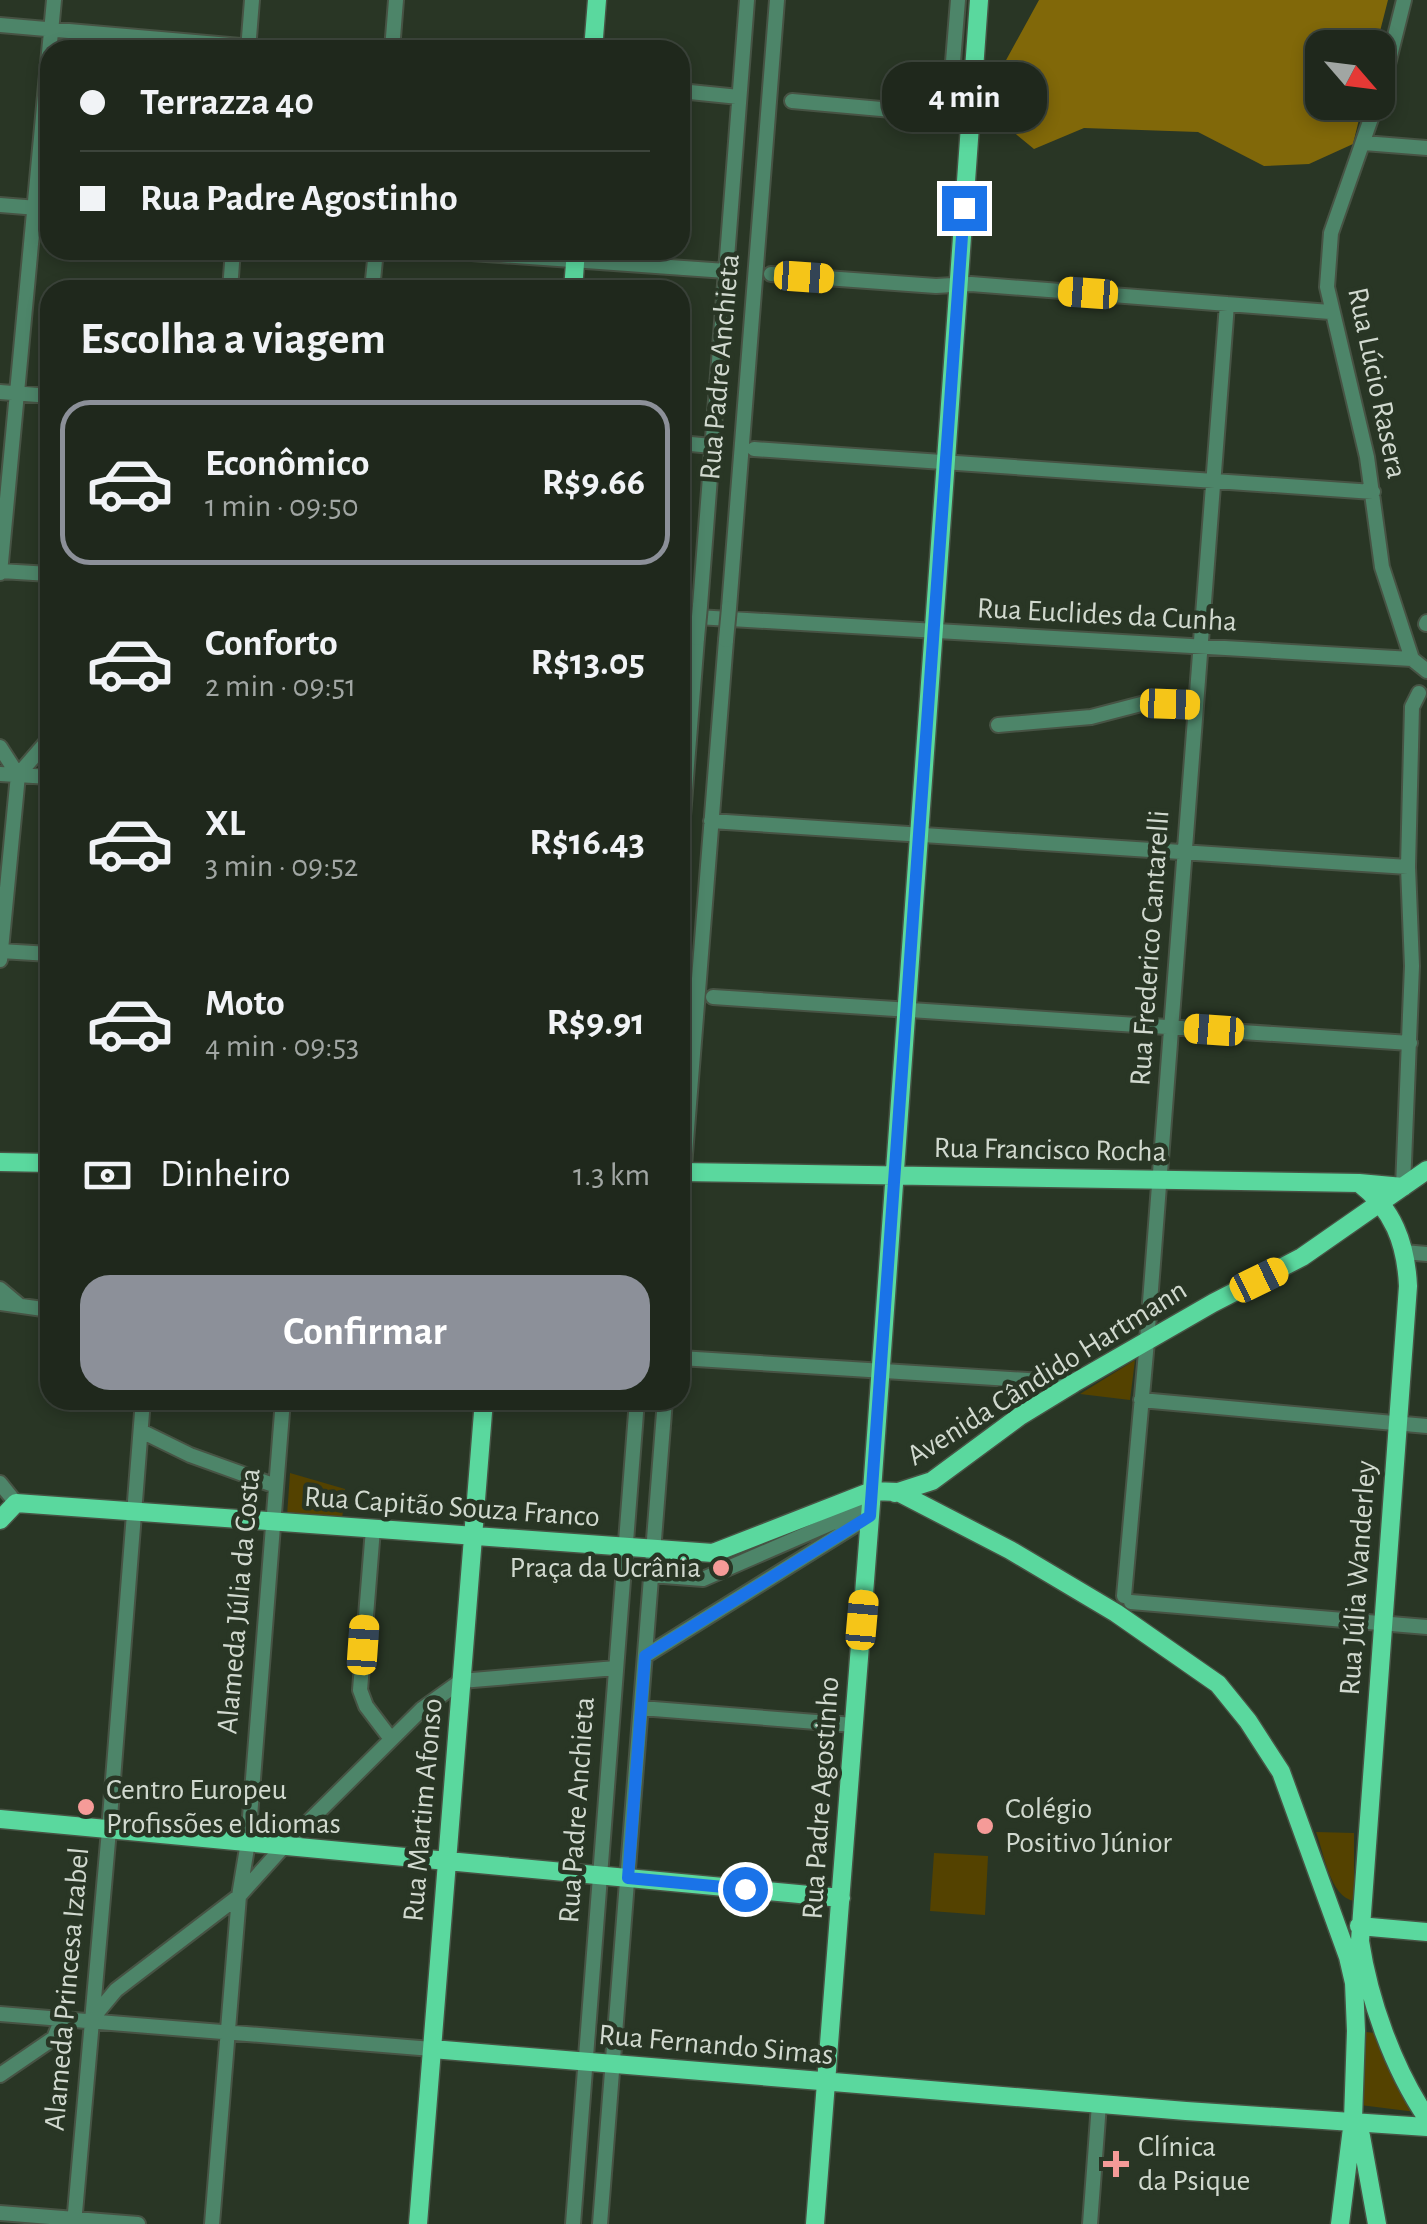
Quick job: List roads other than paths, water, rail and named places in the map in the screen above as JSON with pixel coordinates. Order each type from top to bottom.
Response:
[{"type":"main road","points":[[594,40],[597,0]]},
{"type":"main road","name":"Rua Padre Agostinho","points":[[815,2224],[881,1371],[978,0]]},
{"type":"main road","points":[[0,1162],[40,1163]]},
{"type":"main road","name":"Avenida Cândido Hartmann","points":[[898,1492],[918,1487],[946,1472],[1020,1416],[1074,1383],[1302,1258],[1427,1170]]},
{"type":"main road","name":"Rua Francisco Rocha","points":[[690,1172],[1402,1186]]},
{"type":"main road","points":[[1358,1183],[1381,1202]]},
{"type":"main road","name":"Rua Júlia Wanderley","points":[[1402,1186],[1407,1306],[1359,1926],[1363,1960],[1390,2043],[1427,2118]]},
{"type":"main road","name":"Rua Júlia Wanderley","points":[[1381,1202],[1402,1244]]},
{"type":"main road","name":"Rua Martim Afonso","points":[[418,2224],[483,1410]]},
{"type":"main road","points":[[871,1504],[898,1492],[1124,1603],[1210,1677],[1248,1720],[1282,1772],[1352,1970],[1356,2030],[1352,2120],[1340,2224]]},
{"type":"main road","points":[[0,1520],[16,1503]]},
{"type":"main road","name":"Rua Capitão Souza Franco","points":[[16,1503],[718,1552],[871,1504]]},
{"type":"main road","points":[[0,1819],[840,1898]]},
{"type":"main road","points":[[1329,1903],[1346,1908],[1361,1903]]},
{"type":"main road","points":[[1359,1926],[1427,1932]]},
{"type":"main road","points":[[1356,2030],[1371,2023],[1390,2043]]},
{"type":"main road","name":"Rua Fernando Simas","points":[[432,2049],[1099,2104],[1427,2126]]},
{"type":"main road","points":[[1383,2123],[1402,2112],[1413,2095]]},
{"type":"main road","points":[[1352,2120],[1361,2136],[1378,2224]]},
{"type":"street","points":[[50,40],[54,0]]},
{"type":"street","points":[[249,40],[252,0]]},
{"type":"street","points":[[393,40],[396,0]]},
{"type":"street","name":"Rua Padre Anchieta","points":[[690,730],[747,0]]},
{"type":"street","name":"Rua Padre Anchieta","points":[[690,1079],[777,0]]},
{"type":"street","points":[[950,99],[958,0]]},
{"type":"street","name":"Rua Lúcio Rasera","points":[[1404,0],[1384,84],[1332,233],[1326,270],[1330,312],[1368,457],[1382,566],[1412,659]]},
{"type":"street","points":[[0,25],[160,40]]},
{"type":"street","points":[[952,80],[972,95]]},
{"type":"street","points":[[690,93],[740,96]]},
{"type":"street","points":[[792,101],[970,116]]},
{"type":"street","points":[[1364,143],[1427,148]]},
{"type":"street","points":[[0,205],[40,208]]},
{"type":"street","points":[[40,223],[18,393],[1,572],[40,574]]},
{"type":"street","points":[[623,260],[726,271]]},
{"type":"street","points":[[771,274],[1330,312]]},
{"type":"street","name":"Rua Frederico Cantarelli","points":[[1124,1603],[1227,304]]},
{"type":"street","points":[[0,392],[40,395]]},
{"type":"street","points":[[0,440],[12,460]]},
{"type":"street","points":[[690,445],[712,446]]},
{"type":"street","points":[[754,449],[1373,492]]},
{"type":"street","name":"Rua Euclides da Cunha","points":[[690,617],[1412,659]]},
{"type":"street","points":[[1412,659],[1427,671]]},
{"type":"street","points":[[694,680],[723,682]]},
{"type":"street","name":"Rua Júlia Wanderley","points":[[1402,1186],[1412,966],[1408,867],[1412,707],[1419,693]]},
{"type":"street","points":[[998,725],[1091,718],[1145,703],[1196,705]]},
{"type":"street","points":[[0,960],[18,775],[40,747]]},
{"type":"street","points":[[2,749],[35,752]]},
{"type":"street","points":[[2,749],[18,775]]},
{"type":"street","points":[[0,774],[40,777]]},
{"type":"street","points":[[712,822],[1408,867]]},
{"type":"street","points":[[0,951],[40,953]]},
{"type":"street","points":[[713,997],[1410,1043]]},
{"type":"street","points":[[1402,1244],[1427,1254]]},
{"type":"street","points":[[0,1289],[19,1306]]},
{"type":"street","points":[[0,1303],[40,1309]]},
{"type":"street","points":[[690,1359],[1074,1383]]},
{"type":"street","points":[[1141,1400],[1427,1426]]},
{"type":"street","name":"Alameda Princesa Izabel","points":[[74,2222],[142,1410]]},
{"type":"street","name":"Alameda Júlia da Costa","points":[[212,2224],[248,1842],[282,1410]]},
{"type":"street","name":"Rua Padre Anchieta","points":[[573,2224],[636,1410]]},
{"type":"street","name":"Rua Padre Anchieta","points":[[600,2224],[664,1410]]},
{"type":"street","points":[[140,1431],[190,1456],[276,1486]]},
{"type":"street","points":[[0,1484],[16,1503]]},
{"type":"street","points":[[651,1574],[703,1579],[871,1504]]},
{"type":"street","points":[[645,1656],[871,1504]]},
{"type":"street","points":[[372,1529],[360,1690],[366,1706],[391,1739]]},
{"type":"street","points":[[1124,1603],[1427,1627]]},
{"type":"street","points":[[90,2021],[116,1990],[240,1896],[284,1846],[436,1696],[461,1681],[616,1668]]},
{"type":"street","points":[[641,1708],[854,1725]]},
{"type":"street","points":[[1341,1937],[1351,1926],[1359,1926]]},
{"type":"street","points":[[94,1985],[104,1991],[116,1990]]},
{"type":"street","name":"Rua Fernando Simas","points":[[0,2014],[432,2049]]},
{"type":"street","points":[[0,2075],[54,2038],[62,2019]]},
{"type":"street","points":[[1090,2224],[1099,2104]]},
{"type":"street","points":[[0,2213],[74,2222],[138,2224]]},
{"type":"place","name":"Praça da Ucrânia","points":[[721,1568]]},
{"type":"place","name":"Centro Europeu Profissões e Idiomas","points":[[86,1807]]},
{"type":"place","name":"Colégio Positivo Júnior","points":[[985,1826]]},
{"type":"place","name":"Clínica da Psique","points":[[1116,2164]]}]
